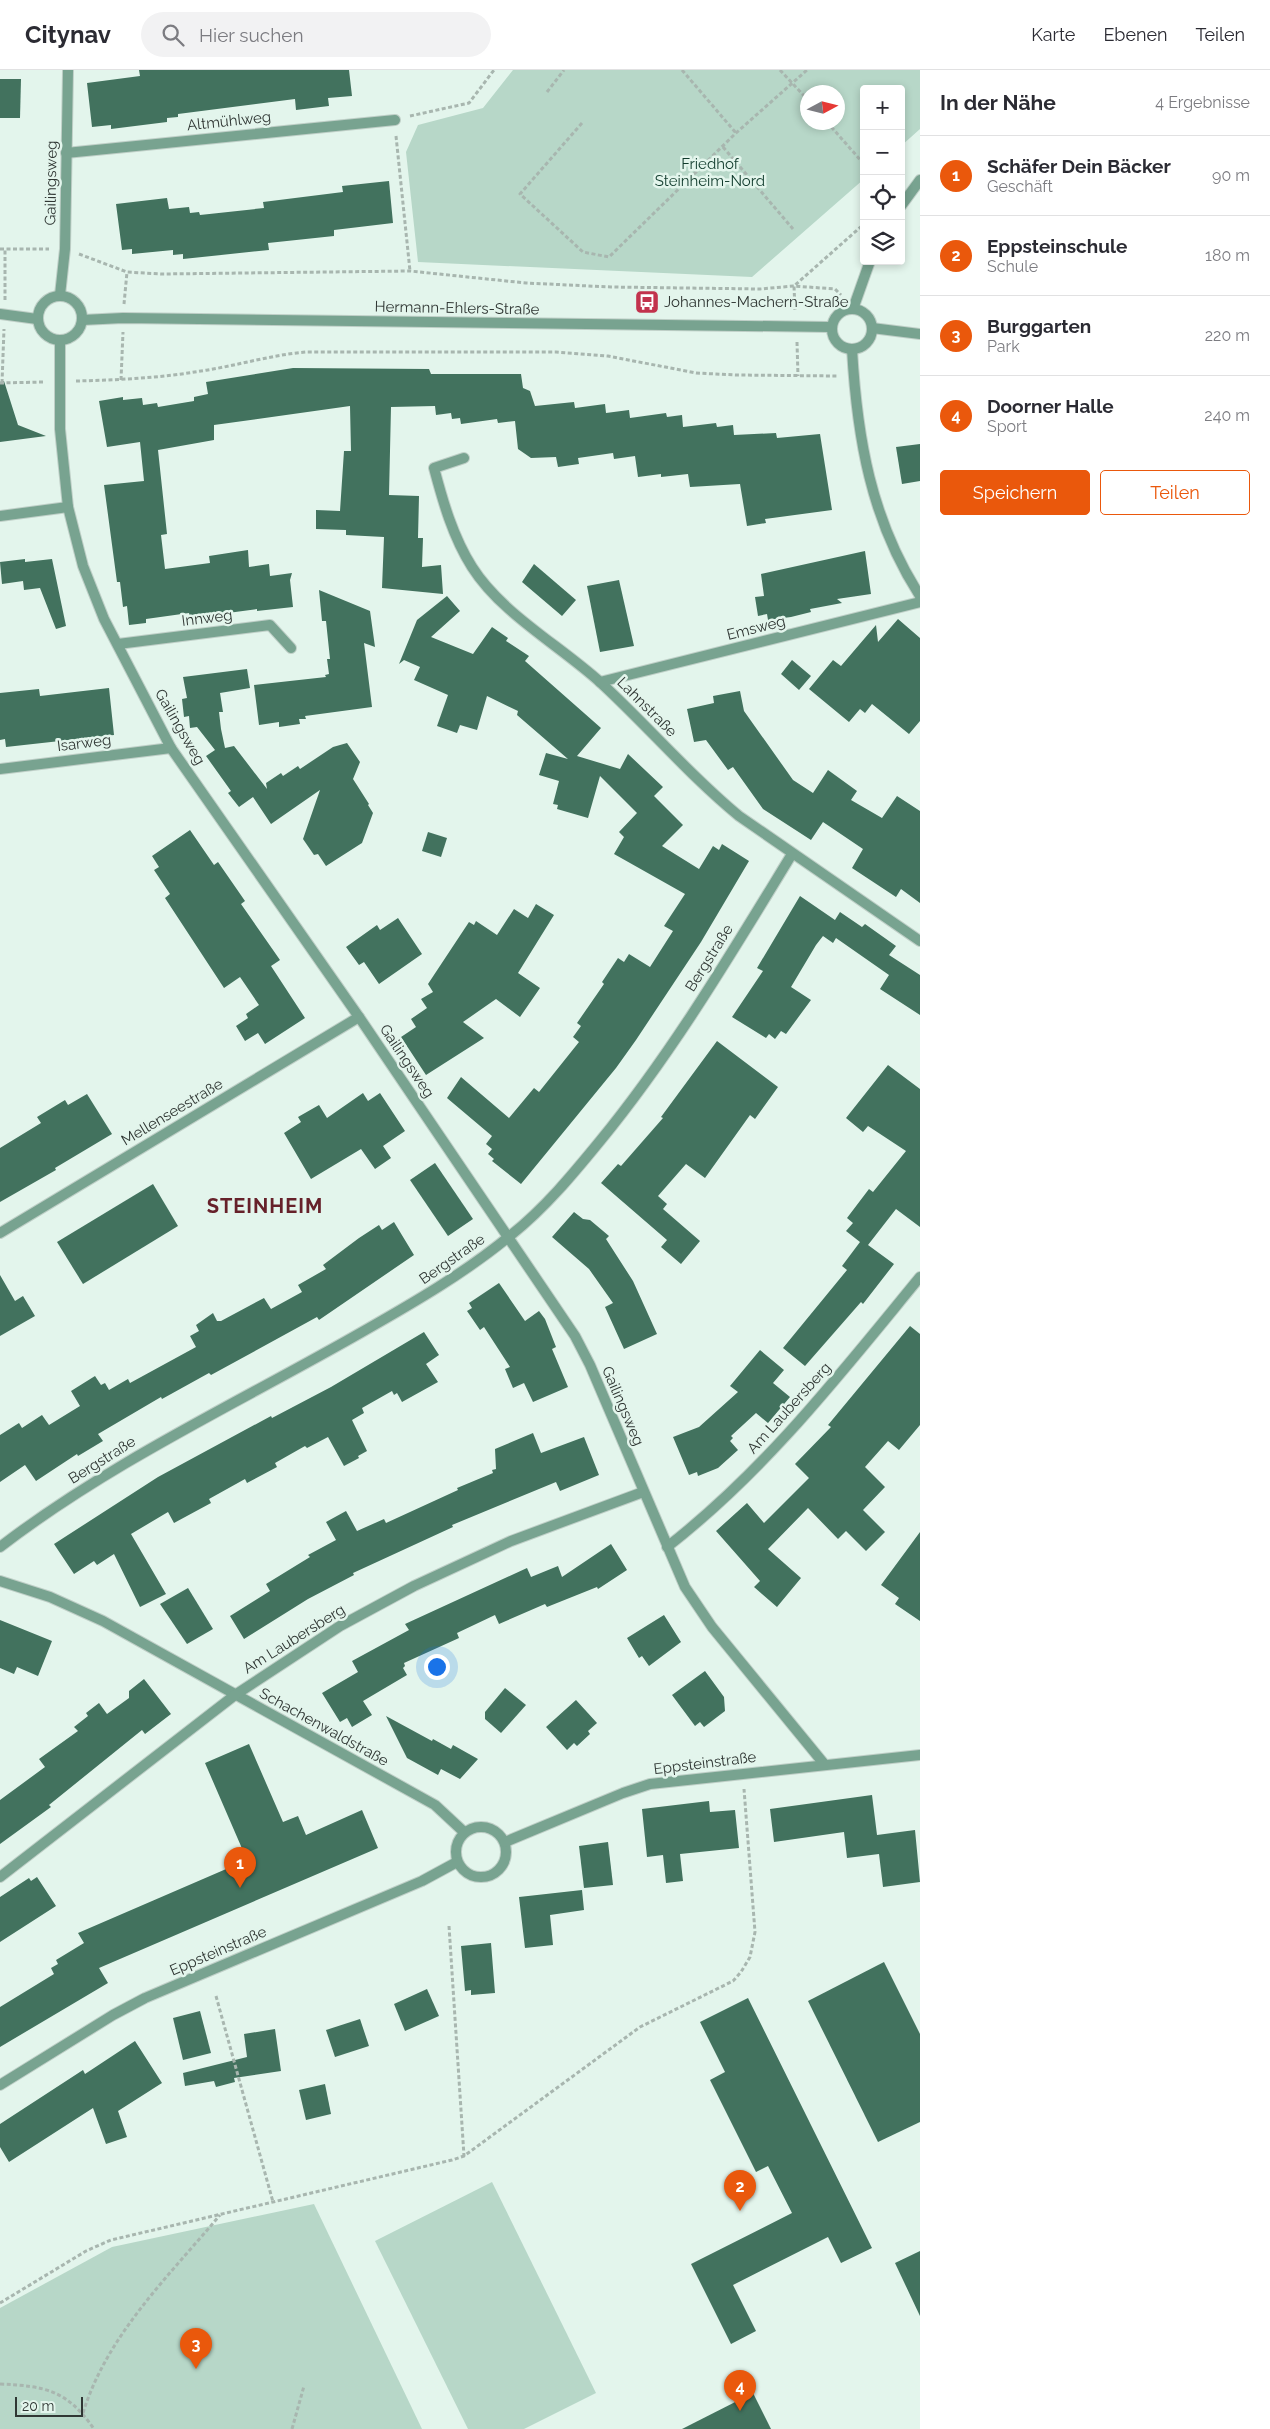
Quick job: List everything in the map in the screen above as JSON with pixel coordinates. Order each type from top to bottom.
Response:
[{"type":"street","name":"Gailingsweg","points":[[60,296],[64,249],[68,70]]},
{"type":"street","name":"Altmühlweg","points":[[66,153],[395,120]]},
{"type":"street","points":[[905,201],[920,180]]},
{"type":"street","points":[[853,308],[869,265]]},
{"type":"street","points":[[60,296],[67,297],[78,306],[82,320],[77,332],[73,336],[60,340],[46,337],[38,326],[37,318],[38,311],[46,300],[60,296]]},
{"type":"street","points":[[853,308],[862,311],[868,318],[872,328],[866,343],[852,349],[838,344],[831,327],[836,316],[844,310],[853,308]]},
{"type":"street","points":[[0,314],[37,318]]},
{"type":"street","name":"Hermann-Ehlers-Straße","points":[[82,320],[123,318],[831,327]]},
{"type":"street","points":[[872,328],[920,334]]},
{"type":"street","name":"Gailingsweg","points":[[60,340],[58,382],[60,429],[68,507],[92,590],[104,619],[171,748],[509,1237],[583,1351],[666,1547],[685,1587],[712,1627],[825,1764]]},
{"type":"street","points":[[852,349],[853,376],[862,446],[871,492],[898,556],[920,596]]},
{"type":"street","name":"Lahnstraße","points":[[464,458],[434,468],[448,516],[472,567],[497,598],[600,682],[716,797],[792,854],[920,941]]},
{"type":"street","points":[[0,516],[68,507]]},
{"type":"street","name":"Emsweg","points":[[600,682],[920,602]]},
{"type":"street","name":"Innweg","points":[[118,644],[270,625],[291,648]]},
{"type":"street","name":"Isarweg","points":[[0,769],[171,748]]},
{"type":"street","name":"Bergstraße","points":[[0,1547],[107,1474],[420,1298],[509,1237],[528,1221],[578,1168],[650,1076],[717,976],[792,854]]},
{"type":"street","name":"Mellenseestraße","points":[[0,1233],[358,1017]]},
{"type":"street","name":"Am Laubersberg","points":[[666,1547],[772,1452],[799,1424],[920,1277]]},
{"type":"street","name":"Am Laubersberg","points":[[0,1877],[234,1695],[340,1626],[414,1586],[512,1541],[643,1492]]},
{"type":"street","name":"Schachenwaldstraße","points":[[0,1581],[50,1597],[102,1621],[435,1805],[464,1832]]},
{"type":"street","name":"Eppsteinstraße","points":[[504,1842],[615,1796],[650,1784],[920,1755]]},
{"type":"street","points":[[474,1827],[486,1827],[497,1832],[504,1842],[506,1856],[502,1865],[495,1873],[485,1877],[473,1876],[465,1872],[457,1862],[455,1851],[458,1841],[464,1832],[474,1827]]},
{"type":"street","name":"Eppsteinstraße","points":[[0,2085],[113,2015],[145,1998],[422,1881],[457,1862]]},
{"type":"path","points":[[410,271],[395,120],[469,102],[494,70]]},
{"type":"path","points":[[547,92],[564,70]]},
{"type":"path","points":[[682,70],[736,133]]},
{"type":"path","points":[[780,70],[800,92]]},
{"type":"path","points":[[582,123],[520,194],[583,252],[610,257],[736,133],[807,70]]},
{"type":"path","points":[[834,130],[860,160]]},
{"type":"path","points":[[723,147],[793,229]]},
{"type":"path","points":[[794,286],[860,228]]},
{"type":"path","points":[[0,249],[64,249],[127,272],[410,271],[526,283],[611,287],[760,289],[794,286],[835,289],[853,308]]},
{"type":"path","points":[[0,383],[121,380],[198,372],[232,366],[278,354],[306,352],[556,352],[644,362],[696,373],[853,376]]},
{"type":"path","points":[[0,2304],[86,2251],[111,2240],[464,2156],[640,2027],[733,1981],[746,1965],[752,1946],[755,1912],[742,1774]]},
{"type":"path","points":[[449,1926],[464,2156]]},
{"type":"path","points":[[216,1996],[273,2202]]},
{"type":"path","points":[[83,2413],[96,2378],[115,2344],[220,2215]]},
{"type":"path","points":[[0,2384],[23,2384],[57,2394],[83,2413],[94,2429]]},
{"type":"path","points":[[292,2429],[304,2386]]},
{"type":"green space","name":"Friedhof Steinheim-Nord","points":[[513,70],[920,70],[920,129],[905,142],[905,85],[860,85],[860,182],[752,277],[418,262],[406,152],[418,125],[483,108]]},
{"type":"green space","points":[[492,2182],[596,2393],[524,2429],[468,2429],[375,2241]]},
{"type":"green space","points":[[314,2204],[422,2429],[0,2429],[0,2308],[112,2247]]},
{"type":"building","points":[[139,70],[349,70],[352,96],[328,98],[329,106],[296,110],[295,99],[178,114],[178,117],[167,118],[167,122],[111,129],[111,125],[92,127],[87,83],[140,76]]},
{"type":"building","points":[[0,79],[21,79],[20,118],[0,118]]},
{"type":"building","points":[[389,181],[393,223],[334,230],[334,236],[268,243],[269,250],[183,259],[183,254],[173,255],[173,250],[132,254],[132,249],[122,250],[116,204],[167,198],[169,209],[189,207],[190,213],[199,212],[200,215],[264,208],[263,202],[343,192],[342,186]]},
{"type":"building","points":[[293,368],[429,369],[431,374],[521,374],[523,388],[530,391],[535,406],[574,402],[575,408],[605,404],[606,413],[629,410],[630,418],[666,413],[667,417],[682,415],[683,427],[716,423],[717,427],[733,425],[734,435],[776,433],[777,438],[820,434],[832,510],[765,519],[766,523],[747,526],[740,484],[690,487],[688,474],[661,477],[661,474],[638,477],[635,456],[614,459],[613,453],[578,458],[579,464],[558,467],[556,457],[531,458],[518,449],[515,421],[498,423],[497,419],[461,424],[460,418],[452,419],[451,413],[436,415],[435,406],[391,407],[389,495],[419,496],[418,538],[423,538],[422,567],[441,565],[443,594],[382,588],[384,537],[346,535],[346,530],[316,529],[316,510],[340,511],[344,451],[351,451],[350,406],[214,425],[214,440],[158,450],[167,534],[161,535],[165,569],[210,563],[209,556],[248,550],[249,567],[269,564],[270,576],[292,573],[290,580],[293,607],[257,611],[257,609],[190,618],[189,613],[146,619],[146,623],[129,625],[127,606],[123,607],[120,582],[117,582],[104,485],[144,481],[140,442],[107,447],[99,401],[123,397],[123,400],[142,398],[143,405],[157,403],[158,407],[194,401],[194,397],[208,394],[206,382]]},
{"type":"building","points":[[4,381],[18,425],[46,436],[0,442],[0,382]]},
{"type":"building","points":[[920,444],[920,481],[902,484],[896,447]]},
{"type":"building","points":[[865,551],[871,594],[837,599],[842,603],[810,609],[811,612],[791,617],[768,620],[767,614],[758,616],[755,597],[764,596],[761,574]]},
{"type":"building","points":[[25,559],[25,562],[52,559],[66,626],[56,629],[40,588],[24,590],[23,581],[2,584],[0,562]]},
{"type":"building","points":[[534,564],[576,600],[562,616],[522,582]]},
{"type":"building","points":[[619,580],[634,646],[600,652],[587,586]]},
{"type":"building","points":[[319,590],[370,611],[375,647],[364,643],[372,707],[305,716],[306,719],[299,719],[300,724],[279,727],[279,722],[259,725],[254,685],[326,677],[325,675],[329,674],[327,659],[330,659],[326,621],[322,621]]},
{"type":"building","points":[[447,596],[460,611],[431,637],[473,654],[492,627],[508,638],[506,641],[529,656],[525,661],[601,728],[577,756],[620,769],[628,754],[663,787],[654,796],[683,825],[662,846],[699,869],[713,846],[719,850],[722,844],[749,861],[701,942],[636,1040],[616,1068],[521,1184],[492,1161],[494,1159],[488,1154],[492,1149],[486,1144],[492,1136],[447,1098],[461,1077],[509,1118],[534,1088],[539,1092],[579,1042],[573,1037],[581,1026],[577,1023],[604,984],[602,982],[618,958],[624,962],[629,954],[650,967],[673,931],[664,926],[685,894],[614,854],[624,837],[619,832],[637,813],[600,776],[588,818],[557,809],[558,805],[553,804],[559,781],[539,775],[546,753],[568,759],[517,715],[518,711],[487,696],[477,730],[460,725],[457,733],[437,726],[448,695],[414,680],[420,667],[404,660],[399,664],[417,620]]},
{"type":"building","points":[[898,619],[920,638],[920,721],[909,734],[872,704],[865,713],[860,709],[849,722],[809,689],[833,660],[841,666],[876,625],[878,642]]},
{"type":"building","points":[[792,660],[811,676],[799,690],[781,674]]},
{"type":"building","points":[[247,669],[250,688],[220,693],[223,712],[219,712],[221,729],[225,748],[234,746],[267,789],[266,783],[281,773],[283,776],[298,766],[300,769],[333,747],[347,743],[360,762],[353,779],[373,813],[362,843],[326,866],[318,854],[314,855],[303,839],[320,790],[271,824],[253,797],[239,807],[228,793],[231,791],[206,756],[215,750],[197,727],[190,728],[189,716],[184,717],[182,699],[187,698],[183,677]]},
{"type":"building","points":[[109,688],[114,735],[6,747],[5,739],[0,740],[0,693],[39,689],[40,696]]},
{"type":"building","points":[[740,691],[744,711],[793,780],[813,793],[828,770],[857,791],[851,800],[882,818],[897,796],[920,811],[920,903],[901,889],[896,897],[852,868],[863,849],[823,822],[811,840],[763,809],[733,767],[728,770],[706,740],[694,742],[687,709],[714,703],[713,696]]},
{"type":"building","points":[[190,830],[214,865],[218,862],[245,901],[241,904],[280,960],[271,966],[305,1018],[265,1044],[258,1033],[245,1041],[236,1026],[248,1018],[246,1014],[259,1005],[240,977],[224,988],[165,898],[170,894],[154,870],[159,867],[152,856]]},
{"type":"building","points":[[428,832],[447,838],[441,857],[422,851]]},
{"type":"building","points":[[800,896],[835,920],[840,912],[862,927],[865,924],[896,946],[889,955],[920,975],[920,1015],[880,989],[889,975],[836,938],[833,943],[823,936],[791,987],[811,1000],[786,1034],[781,1031],[775,1039],[769,1034],[766,1038],[732,1017],[763,971],[757,968]]},
{"type":"building","points":[[536,904],[554,915],[518,973],[540,988],[520,1017],[496,999],[463,1022],[484,1038],[426,1075],[401,1037],[416,1027],[411,1019],[427,1008],[421,999],[433,992],[428,984],[469,922],[474,925],[476,921],[497,935],[514,909],[528,918]]},
{"type":"building","points":[[398,918],[422,954],[379,984],[364,962],[359,965],[346,947],[377,925],[380,930]]},
{"type":"building","points":[[717,1041],[778,1087],[755,1119],[750,1115],[705,1178],[686,1164],[658,1196],[667,1204],[663,1209],[700,1241],[681,1264],[661,1247],[667,1240],[601,1183],[618,1164],[621,1166],[663,1118],[661,1117]]},
{"type":"building","points":[[888,1065],[920,1089],[920,1227],[896,1209],[868,1245],[894,1264],[863,1304],[861,1302],[805,1366],[783,1348],[847,1270],[842,1266],[860,1242],[846,1231],[853,1223],[847,1218],[869,1189],[873,1192],[906,1151],[868,1126],[863,1132],[846,1118]]},
{"type":"building","points":[[363,1093],[368,1101],[380,1093],[405,1131],[383,1146],[391,1158],[375,1169],[361,1149],[311,1179],[284,1133],[301,1122],[298,1117],[319,1105],[327,1118]]},
{"type":"building","points":[[87,1094],[112,1134],[55,1168],[56,1170],[0,1202],[0,1148],[41,1123],[37,1117],[65,1100],[68,1105]]},
{"type":"building","points":[[435,1163],[473,1219],[448,1236],[410,1180]]},
{"type":"building","points":[[153,1184],[178,1226],[83,1284],[57,1242]]},
{"type":"building","points":[[574,1212],[583,1219],[590,1220],[609,1236],[606,1239],[633,1281],[657,1334],[624,1349],[605,1307],[613,1303],[589,1269],[552,1237]]},
{"type":"building","points":[[394,1222],[414,1255],[319,1320],[317,1317],[211,1375],[209,1373],[162,1399],[161,1397],[98,1434],[103,1441],[78,1456],[77,1454],[36,1481],[25,1465],[0,1482],[0,1435],[19,1423],[22,1428],[42,1415],[49,1425],[80,1406],[71,1391],[95,1376],[101,1385],[105,1383],[109,1390],[128,1379],[130,1383],[196,1347],[190,1336],[199,1331],[196,1325],[213,1313],[217,1321],[221,1321],[264,1298],[271,1309],[302,1292],[298,1285],[326,1269],[323,1265],[359,1238],[379,1225],[382,1230]]},
{"type":"building","points":[[0,1275],[15,1301],[23,1296],[35,1316],[0,1336]]},
{"type":"building","points":[[499,1283],[525,1321],[539,1311],[545,1319],[556,1347],[552,1349],[568,1387],[533,1402],[524,1383],[513,1388],[505,1369],[510,1367],[484,1327],[480,1330],[467,1311],[472,1308],[469,1303]]},
{"type":"building","points":[[910,1326],[920,1334],[920,1425],[899,1450],[888,1441],[865,1467],[885,1487],[863,1510],[885,1532],[866,1551],[846,1531],[838,1539],[808,1508],[768,1549],[801,1578],[777,1607],[754,1587],[760,1581],[716,1531],[747,1503],[764,1523],[809,1478],[795,1464],[831,1427],[828,1425]]},
{"type":"building","points":[[424,1332],[439,1355],[426,1364],[438,1382],[402,1402],[397,1393],[394,1395],[392,1391],[362,1408],[364,1413],[352,1420],[367,1451],[358,1456],[359,1458],[344,1466],[328,1437],[307,1448],[305,1446],[275,1463],[277,1467],[247,1483],[245,1479],[209,1499],[211,1503],[174,1523],[168,1512],[131,1534],[166,1594],[140,1607],[114,1554],[97,1565],[94,1561],[74,1574],[54,1544],[158,1477],[271,1416],[272,1418],[331,1387]]},
{"type":"building","points":[[760,1350],[784,1370],[773,1383],[790,1397],[768,1423],[756,1413],[731,1436],[733,1438],[730,1441],[738,1450],[718,1468],[698,1476],[697,1472],[689,1475],[673,1437],[699,1427],[738,1392],[730,1386]]},
{"type":"building","points":[[533,1433],[541,1453],[584,1437],[599,1475],[560,1491],[556,1482],[452,1525],[453,1527],[353,1573],[354,1575],[308,1599],[244,1639],[230,1616],[270,1591],[266,1584],[310,1557],[308,1555],[336,1540],[326,1522],[346,1511],[357,1531],[384,1519],[386,1523],[458,1490],[457,1488],[493,1473],[492,1470],[496,1469],[495,1449]]},
{"type":"building","points":[[920,1532],[920,1621],[895,1604],[899,1598],[881,1585]]},
{"type":"building","points":[[611,1544],[627,1570],[598,1589],[597,1587],[547,1607],[545,1604],[499,1624],[495,1615],[457,1633],[459,1638],[404,1663],[405,1666],[403,1668],[407,1675],[363,1701],[372,1715],[352,1727],[347,1718],[340,1722],[322,1693],[358,1672],[352,1661],[409,1630],[405,1624],[527,1568],[531,1577],[558,1566],[562,1577]]},
{"type":"building","points":[[188,1588],[213,1629],[187,1644],[160,1604]]},
{"type":"building","points":[[664,1615],[681,1642],[649,1666],[642,1656],[639,1658],[627,1638]]},
{"type":"building","points":[[0,1620],[52,1641],[38,1676],[17,1667],[14,1674],[0,1668]]},
{"type":"building","points":[[705,1671],[724,1697],[725,1711],[704,1727],[700,1722],[695,1726],[672,1695]]},
{"type":"building","points":[[144,1679],[171,1714],[145,1734],[142,1730],[49,1805],[51,1807],[0,1844],[0,1800],[45,1767],[39,1759],[78,1731],[74,1727],[88,1716],[86,1713],[99,1703],[107,1714],[129,1698],[129,1691]]},
{"type":"building","points":[[505,1688],[526,1705],[501,1733],[485,1719],[485,1712]]},
{"type":"building","points":[[576,1700],[597,1723],[588,1731],[590,1734],[577,1746],[574,1743],[567,1750],[546,1727]]},
{"type":"building","points":[[386,1716],[432,1741],[433,1739],[451,1749],[453,1745],[478,1759],[460,1779],[441,1769],[438,1775],[407,1758]]},
{"type":"building","points":[[249,1744],[283,1822],[298,1816],[306,1835],[362,1810],[378,1848],[99,1968],[108,1983],[0,2047],[0,2007],[54,1974],[51,1968],[58,1964],[56,1960],[84,1943],[78,1933],[247,1860],[205,1763]]},
{"type":"building","points":[[872,1795],[877,1835],[915,1830],[920,1882],[883,1887],[879,1854],[847,1858],[844,1832],[774,1842],[770,1809]]},
{"type":"building","points":[[709,1801],[710,1812],[735,1810],[739,1848],[680,1854],[683,1881],[666,1883],[663,1855],[647,1857],[642,1809]]},
{"type":"building","points":[[608,1842],[613,1885],[584,1888],[579,1846]]},
{"type":"building","points":[[37,1877],[56,1906],[0,1942],[0,1897],[29,1878],[31,1881]]},
{"type":"building","points":[[582,1890],[584,1910],[550,1915],[553,1945],[525,1948],[519,1897]]},
{"type":"building","points":[[491,1943],[495,1993],[471,1995],[471,1990],[465,1991],[461,1946]]},
{"type":"building","points":[[884,1962],[920,2034],[920,2122],[878,2142],[808,2001]]},
{"type":"building","points":[[427,1989],[439,2016],[405,2031],[394,2004]]},
{"type":"building","points":[[748,1998],[872,2248],[841,2263],[828,2237],[733,2285],[756,2331],[731,2344],[691,2264],[792,2213],[768,2166],[756,2172],[710,2080],[725,2072],[700,2022]]},
{"type":"building","points":[[200,2011],[211,2053],[183,2060],[173,2018]]},
{"type":"building","points":[[360,2019],[369,2046],[335,2057],[326,2030]]},
{"type":"building","points":[[275,2029],[281,2071],[234,2078],[235,2082],[216,2087],[214,2081],[185,2086],[183,2073],[247,2057],[244,2034]]},
{"type":"building","points":[[135,2041],[162,2083],[118,2111],[127,2137],[106,2144],[93,2108],[9,2162],[0,2147],[0,2124],[83,2070],[85,2074]]},
{"type":"building","points":[[325,2084],[331,2114],[306,2120],[299,2090]]},
{"type":"building","points":[[920,2251],[920,2316],[895,2263]]},
{"type":"building","points":[[753,2393],[771,2429],[682,2429]]},
{"type":"place","name":"Johannes-Machern-Straße","points":[[647,302]]},
{"type":"place","name":"Schäfer Dein Bäcker","points":[[240,1888]]},
{"type":"place","name":"Eppsteinschule","points":[[740,2211]]},
{"type":"place","name":"Burggarten","points":[[196,2369]]},
{"type":"place","name":"Doorner Halle","points":[[740,2411]]},
{"type":"district","name":"STEINHEIM","points":[[265,1206]]}]
